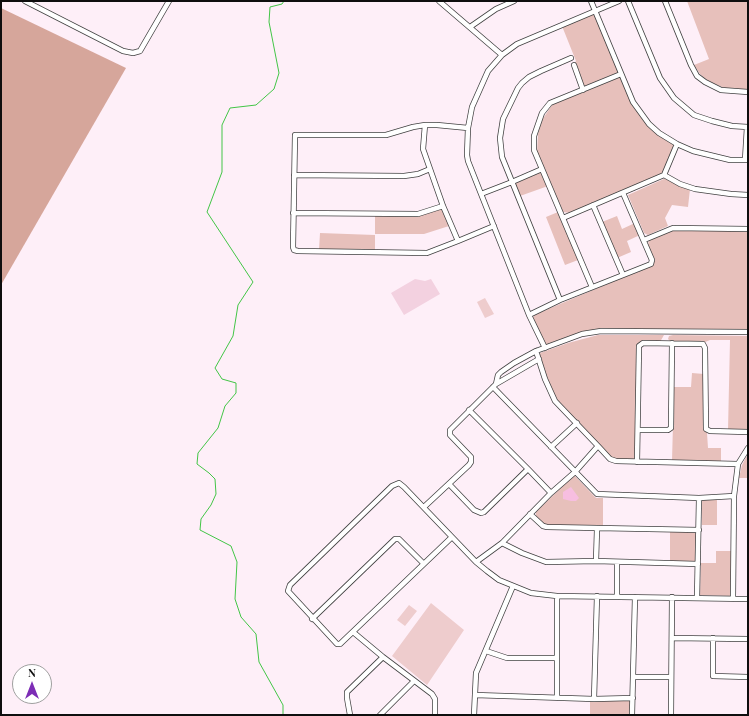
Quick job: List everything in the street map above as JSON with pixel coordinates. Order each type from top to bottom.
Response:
[{"type":"street","points":[[25,1],[123,51],[133,53],[140,51],[169,1]]},
{"type":"street","points":[[440,1],[502,55]]},
{"type":"street","points":[[470,27],[496,9],[514,1]]},
{"type":"street","points":[[591,1],[633,102],[644,119],[659,133],[677,144],[717,158],[747,160],[747,127],[732,126],[694,115],[674,98],[666,88],[660,78],[628,1]]},
{"type":"street","points":[[544,348],[529,315],[468,161],[468,128],[472,107],[488,71],[502,55],[517,44],[619,1]]},
{"type":"street","points":[[665,1],[691,65],[697,76],[721,90],[748,92]]},
{"type":"street","points":[[560,300],[502,157],[500,146],[503,119],[518,88],[529,77],[571,58]]},
{"type":"street","points":[[574,65],[583,90]]},
{"type":"street","points":[[592,287],[542,169],[533,145],[534,136],[542,113],[550,103],[621,74]]},
{"type":"street","points":[[468,128],[425,125],[386,135],[296,135],[293,246],[296,250],[427,253],[494,226]]},
{"type":"street","points":[[425,125],[423,147],[443,206],[458,241]]},
{"type":"street","points":[[563,218],[664,175],[677,144]]},
{"type":"street","points":[[481,194],[542,169]]},
{"type":"street","points":[[294,175],[404,176],[430,170]]},
{"type":"street","points":[[664,175],[680,184],[695,189],[748,195]]},
{"type":"street","points":[[529,315],[560,300],[651,264],[652,260],[623,193]]},
{"type":"street","points":[[293,213],[418,214],[443,206]]},
{"type":"street","points":[[593,206],[623,276]]},
{"type":"street","points":[[644,240],[673,228],[748,229]]},
{"type":"street","points":[[495,385],[498,375],[514,363],[536,351],[582,334],[601,331],[748,332]]},
{"type":"street","points":[[638,430],[668,430],[671,428],[672,343]]},
{"type":"street","points":[[636,462],[639,346],[643,344],[672,343],[700,344],[704,346],[706,429],[710,431],[748,432]]},
{"type":"street","points":[[536,351],[545,379],[555,401],[612,460],[636,462],[738,464]]},
{"type":"street","points":[[424,507],[471,462],[471,457],[450,435],[449,432],[495,385],[539,360]]},
{"type":"street","points":[[495,385],[574,472],[597,494],[699,498],[734,496]]},
{"type":"street","points":[[469,410],[551,493]]},
{"type":"street","points":[[551,447],[577,424]]},
{"type":"street","points":[[476,562],[502,543],[574,472],[598,446]]},
{"type":"street","points":[[733,598],[734,496],[738,464],[748,448]]},
{"type":"street","points":[[449,484],[474,510],[481,513],[484,512],[528,469]]},
{"type":"street","points":[[452,537],[341,643],[337,644],[288,594],[288,589],[290,586],[395,484],[399,483],[424,507],[476,562],[499,580],[531,592],[558,596],[748,599]]},
{"type":"street","points":[[697,598],[699,498]]},
{"type":"street","points":[[530,514],[545,526],[597,529],[699,530]]},
{"type":"street","points":[[596,561],[597,529]]},
{"type":"street","points":[[312,619],[395,539],[399,539],[424,564]]},
{"type":"street","points":[[502,543],[522,554],[546,562],[596,561],[698,564]]},
{"type":"street","points":[[617,562],[618,597]]},
{"type":"street","points":[[474,715],[476,674],[513,586]]},
{"type":"street","points":[[557,697],[558,596]]},
{"type":"street","points":[[594,699],[597,596]]},
{"type":"street","points":[[632,715],[635,597]]},
{"type":"street","points":[[671,715],[672,597]]},
{"type":"street","points":[[353,632],[434,696],[435,715]]},
{"type":"street","points":[[672,638],[748,639]]},
{"type":"street","points":[[713,638],[713,676],[748,677]]},
{"type":"street","points":[[486,651],[507,658],[557,658]]},
{"type":"street","points":[[350,715],[347,692],[384,657]]},
{"type":"street","points":[[634,677],[671,677]]},
{"type":"street","points":[[380,715],[414,681]]},
{"type":"street","points":[[475,695],[594,699],[633,698]]},
{"type":"shaded area","points":[[687,1],[748,1],[748,91],[735,91],[722,87],[707,81],[700,74],[694,65],[709,59]]},
{"type":"shaded area","points":[[1,8],[126,68],[1,285]]},
{"type":"shaded area","points":[[592,14],[595,15],[620,73],[585,86],[582,84],[574,65],[576,61],[562,26]]},
{"type":"shaded area","points":[[621,76],[636,109],[676,145],[663,174],[570,213],[563,212],[537,152],[540,123],[552,105]]},
{"type":"shaded area","points":[[539,172],[542,173],[548,186],[520,196],[515,184],[516,182]]},
{"type":"shaded area","points":[[666,178],[690,189],[688,207],[672,205],[665,218],[668,226],[648,235],[644,233],[628,195]]},
{"type":"shaded area","points":[[442,207],[449,226],[424,234],[375,234],[375,215],[413,216]]},
{"type":"shaded area","points":[[558,212],[578,260],[565,265],[546,217]]},
{"type":"shaded area","points":[[617,216],[622,229],[635,223],[640,235],[627,241],[631,252],[617,258],[602,222]]},
{"type":"shaded area","points":[[674,229],[748,230],[748,331],[602,329],[545,344],[533,318],[534,315],[652,265],[655,260],[648,245],[649,239]]},
{"type":"shaded area","points":[[320,233],[375,235],[375,251],[319,250]]},
{"type":"shaded area","points":[[415,279],[425,281],[431,279],[440,294],[404,315],[391,293]]},
{"type":"shaded area","points":[[485,298],[494,314],[485,318],[477,302]]},
{"type":"shaded area","points":[[598,335],[664,335],[660,342],[640,343],[636,461],[616,460],[610,458],[556,401],[540,359],[540,353],[568,343]]},
{"type":"shaded area","points":[[669,336],[748,336],[748,430],[728,430],[730,340],[710,340],[703,343],[671,342],[668,339]]},
{"type":"shaded area","points":[[692,373],[704,374],[703,428],[707,433],[708,448],[721,448],[721,463],[672,461],[674,387],[691,387]]},
{"type":"shaded area","points":[[748,454],[748,478],[739,478],[742,465]]},
{"type":"shaded area","points":[[574,475],[596,498],[603,498],[603,527],[545,525],[536,517],[536,512]]},
{"type":"shaded area","points":[[702,499],[717,499],[717,525],[702,525]]},
{"type":"shaded area","points":[[670,531],[698,531],[696,562],[670,562]]},
{"type":"shaded area","points":[[716,551],[732,551],[731,596],[700,595],[701,563],[716,563]]},
{"type":"shaded area","points":[[431,603],[464,630],[427,685],[392,656]]},
{"type":"shaded area","points":[[409,605],[417,611],[405,626],[397,620]]},
{"type":"shaded area","points":[[590,701],[630,701],[630,715],[590,715]]},
{"type":"sand","points":[[571,487],[579,498],[576,501],[563,499],[563,492]]},
{"type":"waterway","points":[[283,715],[283,705],[259,662],[256,634],[241,617],[235,599],[237,562],[231,546],[200,530],[201,519],[211,505],[216,494],[215,479],[197,464],[198,453],[218,428],[225,406],[236,393],[236,383],[222,379],[215,368],[233,336],[238,305],[253,282],[207,212],[222,172],[222,125],[230,108],[256,105],[274,89],[279,73],[269,22],[270,7],[282,4],[284,1]]}]
